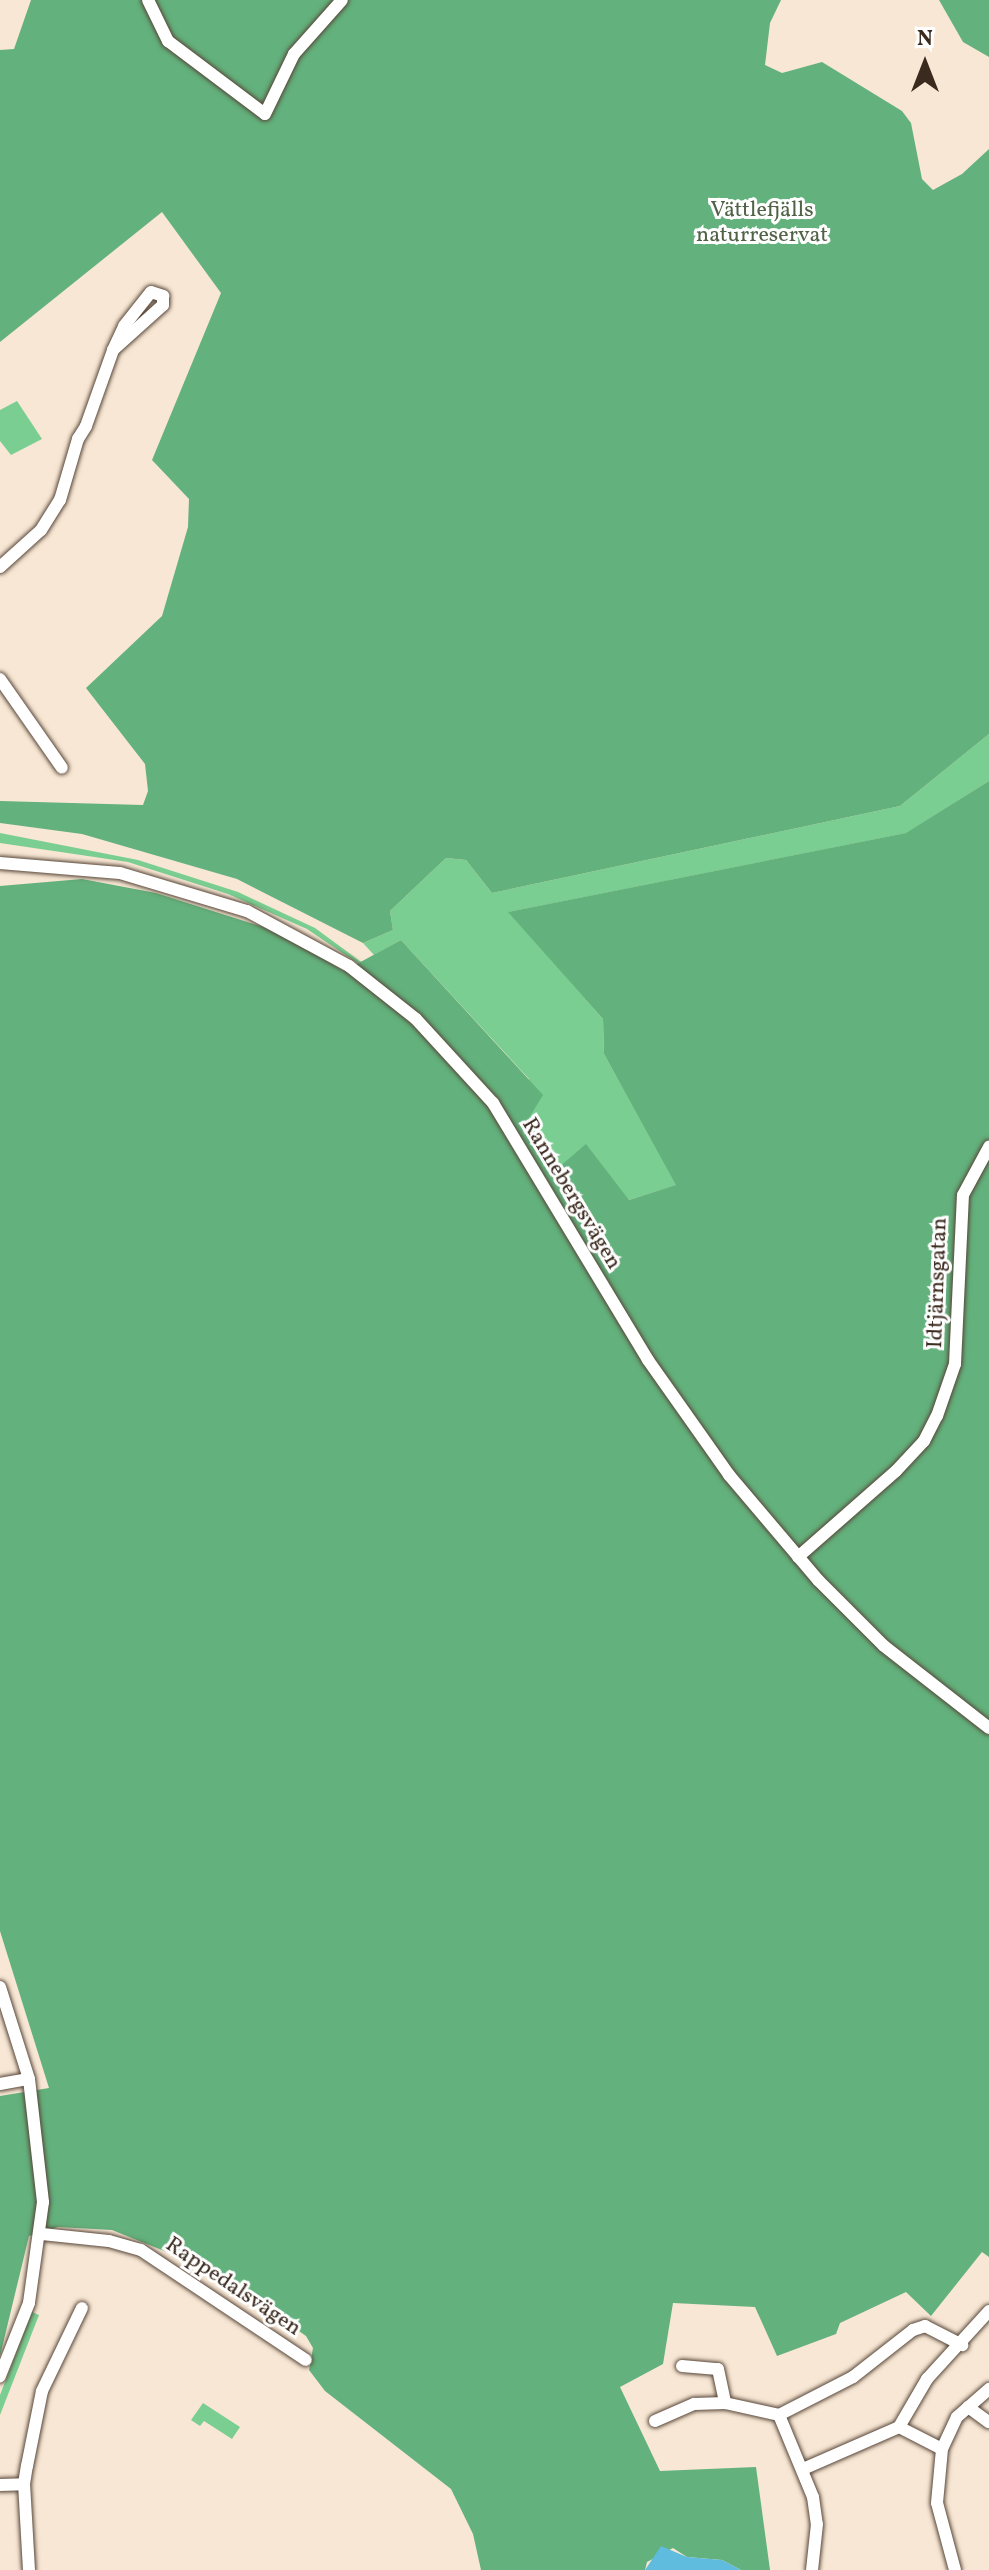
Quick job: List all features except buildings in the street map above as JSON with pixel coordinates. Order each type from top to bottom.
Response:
[{"type":"street","points":[[148,0],[168,41],[265,114],[294,54],[342,0]]},
{"type":"street","points":[[0,567],[41,530],[60,500],[113,350],[147,295],[155,291],[163,296],[163,305],[113,350]]},
{"type":"street","points":[[0,679],[62,768]]},
{"type":"street","name":"Rannebergsvägen","points":[[0,863],[120,873],[206,896],[290,930],[396,1001],[435,1036],[493,1103],[673,1398],[798,1557],[916,1675],[989,1728]]},
{"type":"street","name":"Idtjärnsgatan","points":[[798,1557],[896,1471],[924,1441],[937,1416],[955,1364],[963,1195],[989,1147]]},
{"type":"street","points":[[0,1987],[29,2079],[41,2165],[42,2234],[29,2303],[0,2376]]},
{"type":"street","points":[[0,2084],[29,2079]]},
{"type":"street","name":"Rappedalsvägen","points":[[42,2234],[109,2241],[141,2250],[306,2360]]},
{"type":"street","points":[[29,2570],[24,2484],[42,2391],[82,2308]]},
{"type":"street","points":[[803,2469],[899,2427],[927,2379],[962,2345],[989,2311]]},
{"type":"street","points":[[655,2421],[694,2404],[725,2403],[779,2415],[853,2377],[913,2330],[925,2326],[962,2345]]},
{"type":"street","points":[[682,2366],[718,2369],[725,2403]]},
{"type":"street","points":[[949,2568],[937,2503],[942,2449],[968,2407],[989,2389]]},
{"type":"street","points":[[968,2407],[989,2422]]},
{"type":"street","points":[[779,2415],[803,2469],[817,2524],[812,2570]]},
{"type":"street","points":[[899,2427],[942,2449]]},
{"type":"street","points":[[0,2485],[24,2484]]},
{"type":"green space","name":"Vättlefjälls naturreservat","points":[[31,0],[781,0],[770,23],[765,65],[782,73],[822,62],[902,111],[911,123],[922,179],[933,190],[962,174],[989,149],[989,734],[900,806],[492,893],[466,860],[446,858],[390,911],[393,930],[363,943],[237,879],[82,834],[0,823],[0,801],[143,805],[148,791],[145,764],[86,688],[162,616],[188,527],[189,499],[152,460],[221,293],[162,212],[0,342],[0,50],[14,49]]},
{"type":"green space","points":[[939,0],[989,0],[989,57],[963,42]]},
{"type":"green space","points":[[17,401],[42,439],[11,455],[0,441],[0,410]]},
{"type":"green space","points":[[989,734],[989,781],[907,833],[509,912],[603,1019],[604,1054],[677,1185],[629,1200],[558,1169],[529,1118],[529,1079],[401,940],[374,955],[363,943],[393,930],[390,911],[446,858],[466,860],[492,893],[900,806]]},
{"type":"green space","points":[[989,781],[989,2257],[982,2252],[931,2316],[906,2292],[840,2323],[836,2334],[777,2356],[755,2307],[673,2303],[663,2364],[620,2387],[660,2471],[756,2467],[770,2570],[741,2570],[722,2560],[687,2557],[673,2548],[647,2562],[645,2570],[481,2570],[473,2534],[451,2489],[325,2391],[309,2370],[313,2348],[306,2336],[214,2271],[112,2230],[58,2227],[29,2236],[0,2356],[0,2096],[49,2088],[0,1931],[0,886],[82,879],[156,893],[279,932],[344,971],[401,940],[543,1095],[529,1118],[558,1168],[586,1144],[629,1200],[676,1185],[604,1054],[603,1019],[508,912],[906,833]]},
{"type":"green space","points":[[0,833],[138,860],[238,892],[315,928],[424,1008],[307,929],[228,894],[128,862],[0,843]]},
{"type":"green space","points":[[32,2312],[39,2315],[0,2415],[0,2395]]},
{"type":"green space","points":[[203,2403],[240,2427],[232,2439],[204,2421],[200,2426],[191,2420]]},
{"type":"water","points":[[661,2546],[687,2557],[722,2560],[741,2570],[645,2570]]}]
